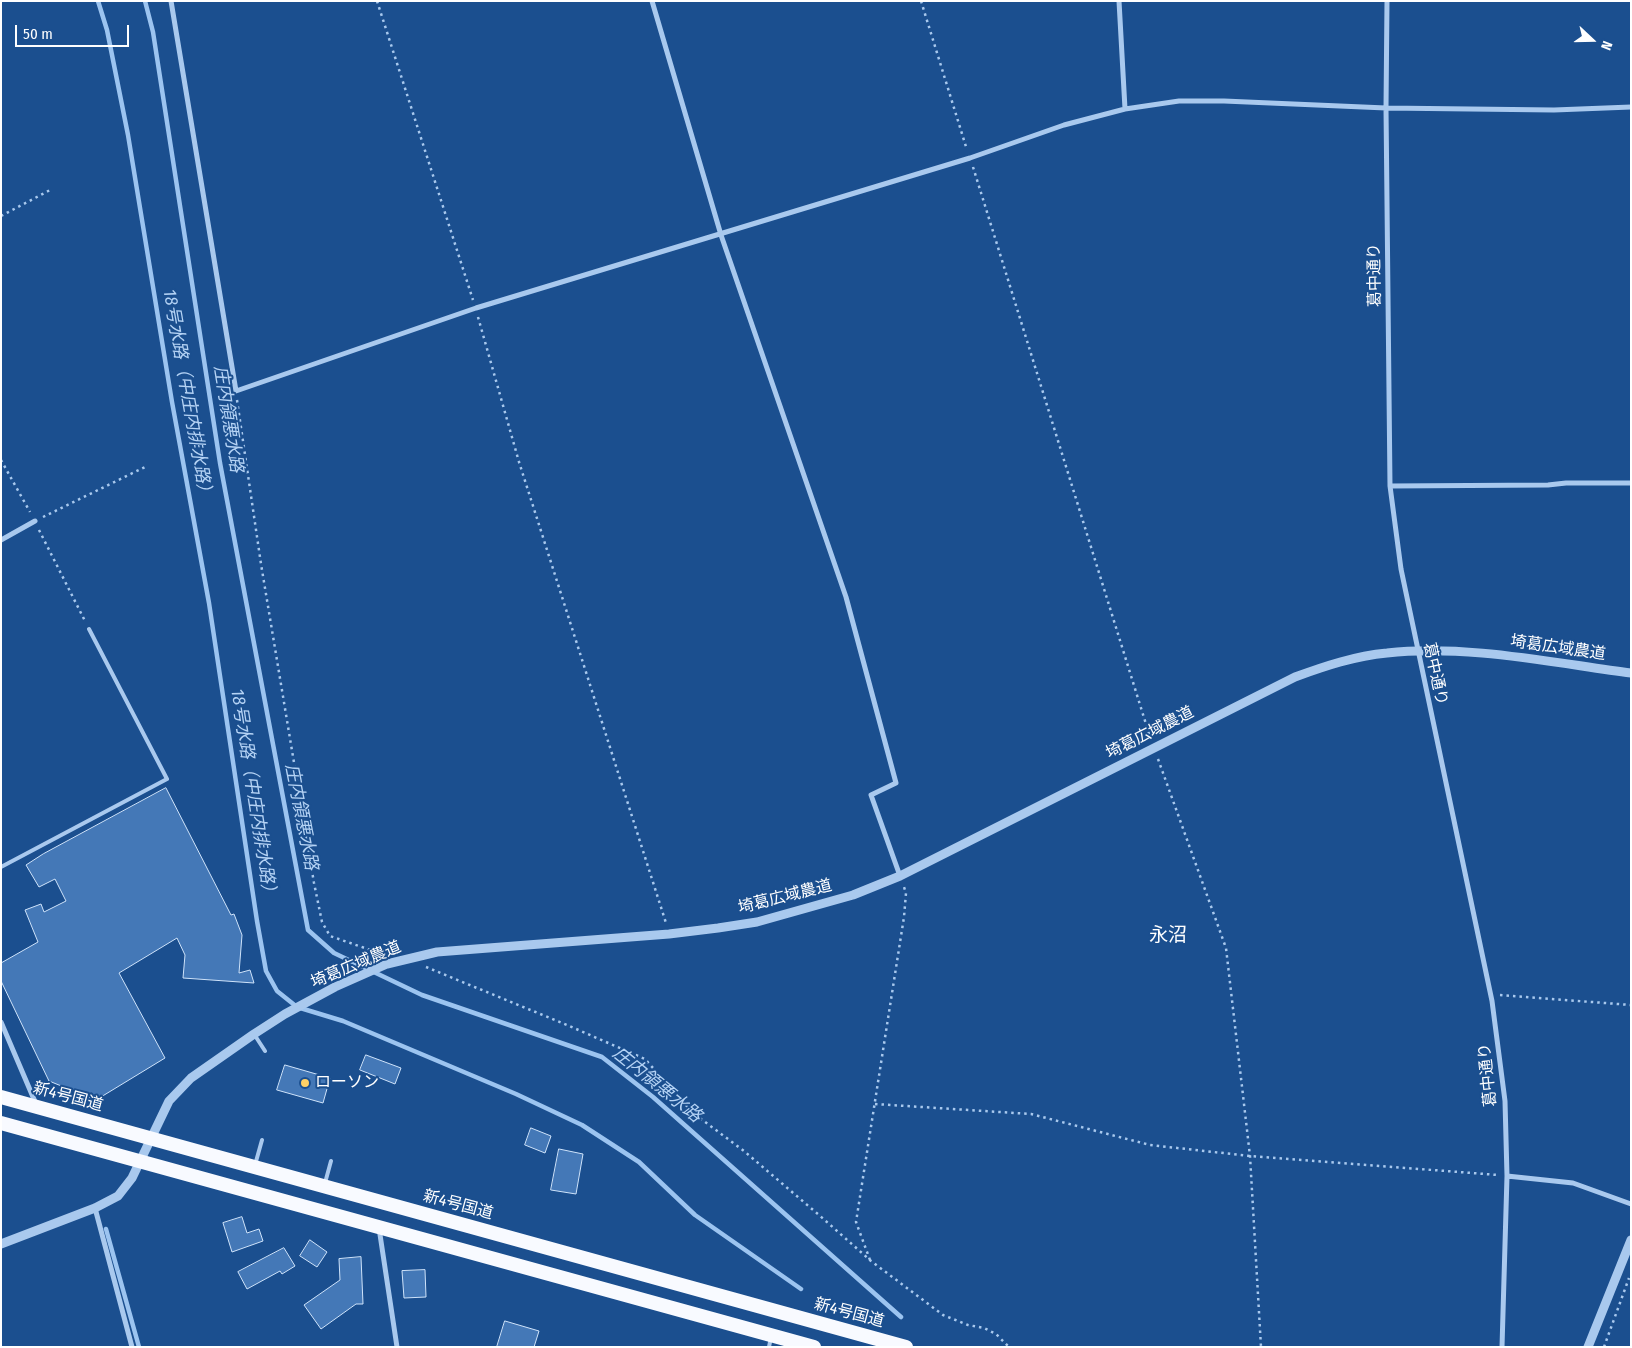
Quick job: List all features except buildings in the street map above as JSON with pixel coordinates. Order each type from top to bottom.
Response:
[{"type":"highway","name":"新4号国道","points":[[1,1097],[906,1347]]},
{"type":"highway","points":[[1,1123],[379,1228],[770,1341],[814,1347]]},
{"type":"street","points":[[171,1],[236,391],[476,308],[970,158],[1064,125],[1125,109],[1179,101],[1224,101],[1386,108],[1554,110],[1631,107]]},
{"type":"street","points":[[652,1],[721,235],[846,597],[896,783],[871,794],[900,876]]},
{"type":"street","points":[[1119,1],[1125,109]]},
{"type":"street","name":"葛中通り","points":[[1387,1],[1386,108],[1390,486],[1401,569],[1417,650],[1491,997],[1505,1101],[1507,1176],[1502,1347]]},
{"type":"street","points":[[1390,486],[1548,486],[1566,483],[1631,483]]},
{"type":"street","points":[[1,540],[35,521]]},
{"type":"street","name":"埼葛広域農道","points":[[1,1244],[95,1208],[118,1196],[127,1185],[169,1101],[190,1078],[285,1014],[322,994],[392,963],[437,952],[669,934],[718,928],[757,922],[853,895],[900,876],[1295,678],[1323,667],[1385,653],[1417,650],[1478,653],[1631,673]]},
{"type":"street","points":[[1,1022],[37,1106]]},
{"type":"street","points":[[1507,1176],[1573,1183],[1631,1204]]},
{"type":"street","points":[[95,1208],[132,1347]]},
{"type":"street","points":[[379,1228],[397,1347]]},
{"type":"street","points":[[1588,1347],[1631,1240]]},
{"type":"lane","points":[[1,867],[167,779],[89,630]]},
{"type":"lane","points":[[254,1034],[266,1051]]},
{"type":"lane","points":[[254,1167],[262,1140]]},
{"type":"lane","points":[[324,1186],[331,1161]]},
{"type":"path","points":[[377,1],[476,308],[520,462],[665,914],[669,934]]},
{"type":"path","points":[[921,1],[1154,748],[1226,948],[1250,1156],[1261,1347]]},
{"type":"path","points":[[1,216],[52,189]]},
{"type":"path","points":[[236,391],[261,564],[322,922],[330,936],[381,954],[392,963]]},
{"type":"path","points":[[1,460],[35,521],[89,630]]},
{"type":"path","points":[[35,521],[145,467]]},
{"type":"path","points":[[870,1262],[856,1222],[904,918],[906,893],[900,876]]},
{"type":"path","points":[[421,955],[424,966],[567,1024],[645,1059],[693,1112],[744,1151],[870,1262],[943,1315],[968,1325],[984,1328],[996,1334],[1009,1347]]},
{"type":"path","points":[[1491,997],[1504,995],[1631,1005]]},
{"type":"path","points":[[875,1104],[1031,1114],[1150,1144],[1250,1156],[1507,1176]]},
{"type":"path","points":[[1604,1347],[1629,1282]]},
{"type":"waterway","name":"18号水路（中庄内排水路）","points":[[98,1],[107,30],[128,135],[172,402],[209,603],[266,971],[277,991],[297,1007],[343,1021],[516,1094],[582,1125],[639,1162],[695,1215],[801,1289]]},
{"type":"waterway","name":"庄内領悪水路","points":[[145,1],[153,32],[220,463],[308,930],[334,953],[422,995],[602,1057],[653,1097],[901,1317]]},
{"type":"waterway","points":[[106,1229],[139,1347]]},
{"type":"place","name":"ローソン","points":[[305,1083]]},
{"type":"district","name":"永沼","points":[[1168,936]]}]
